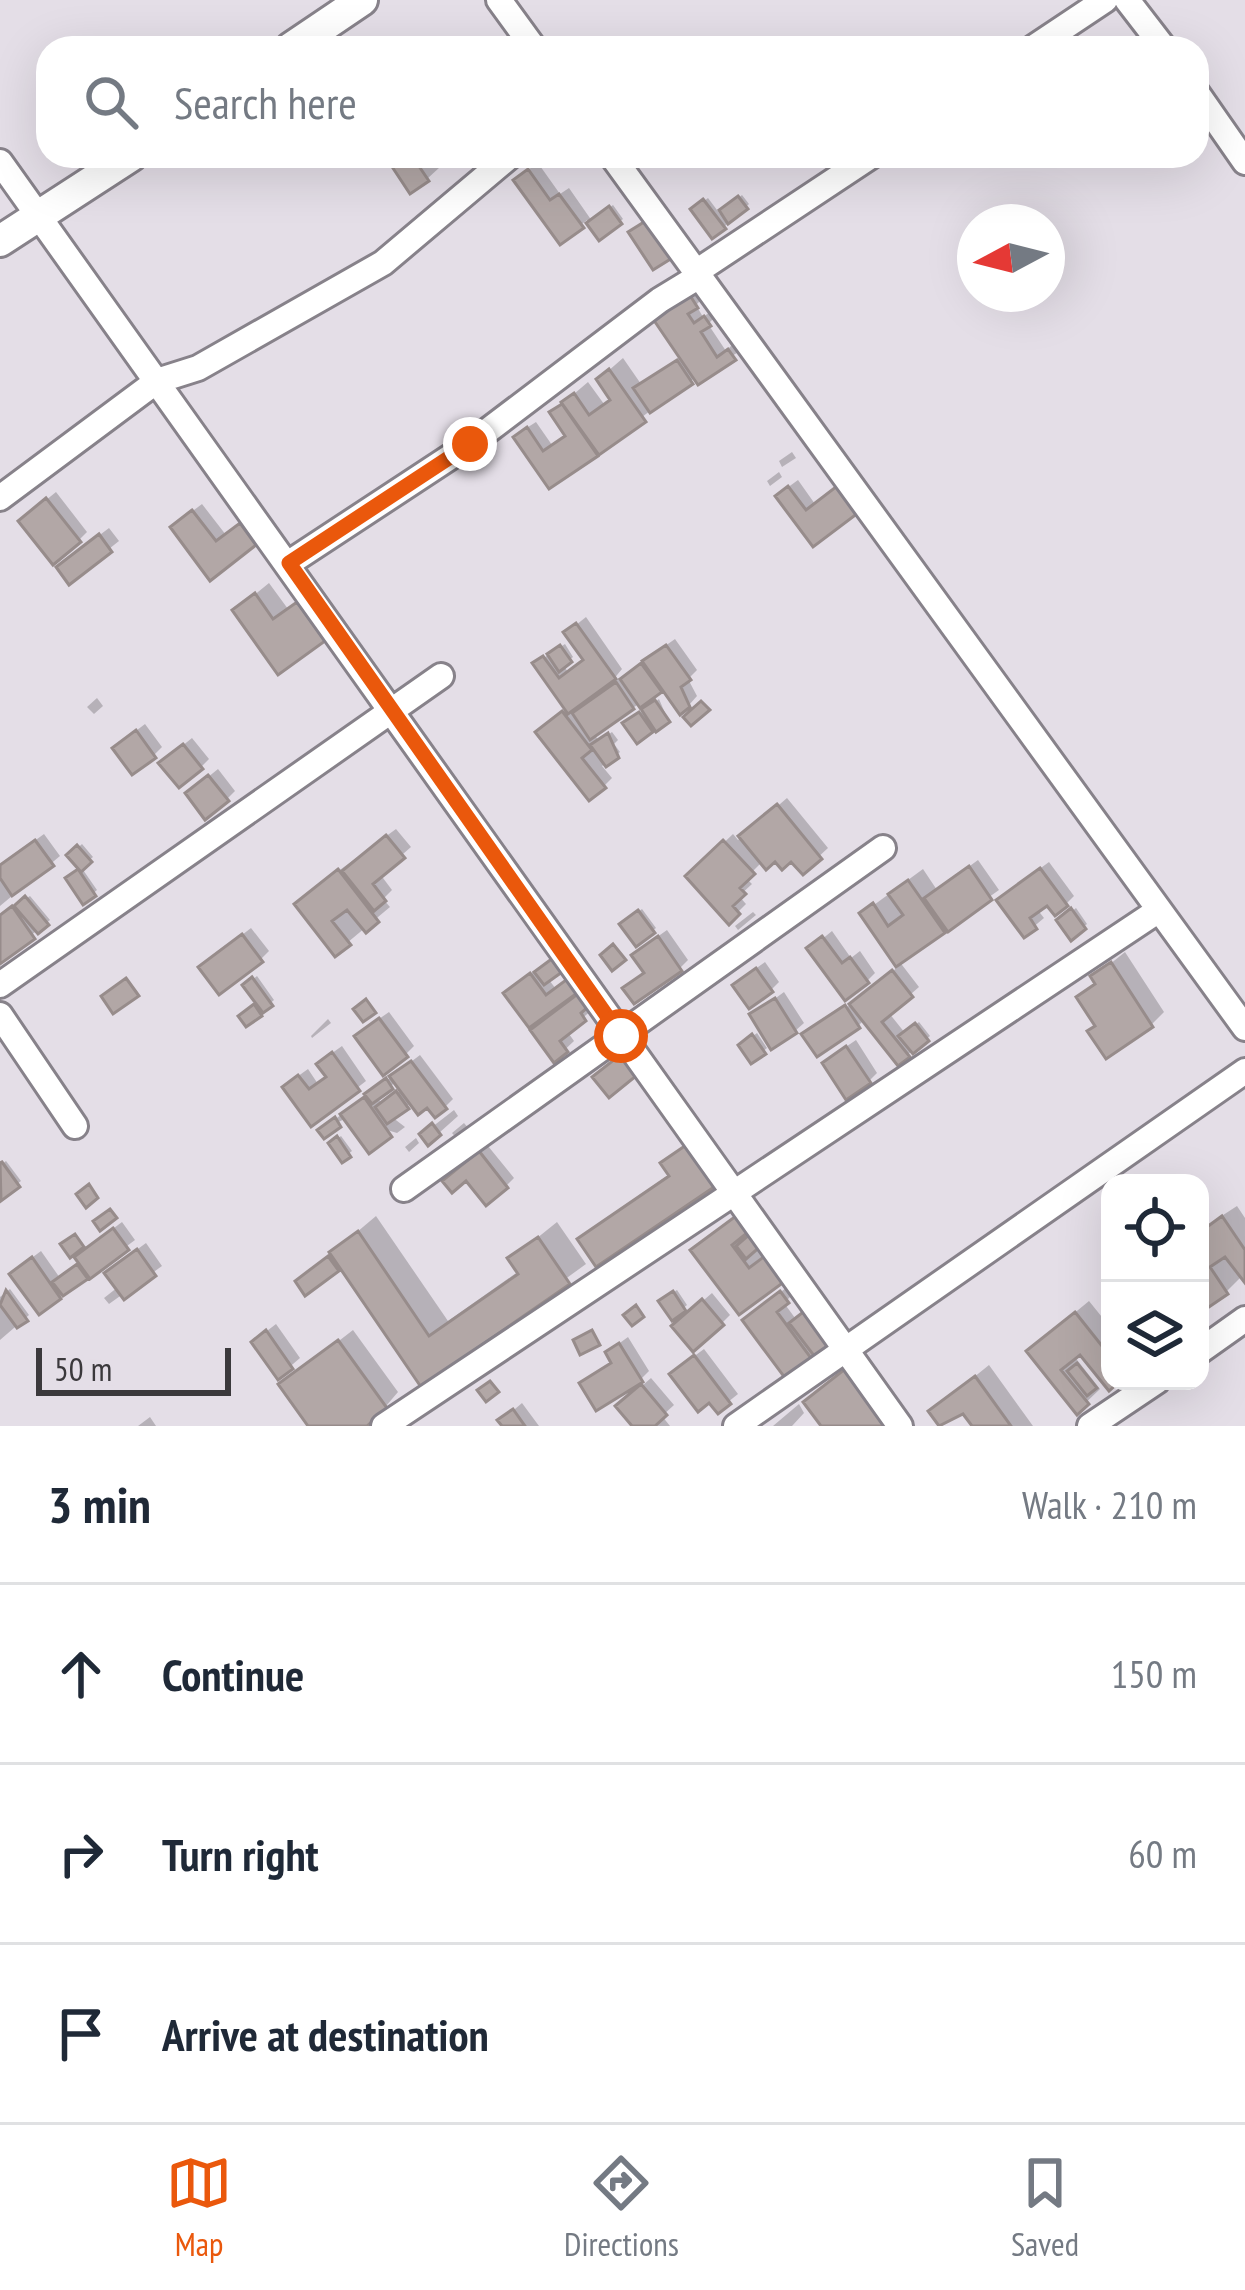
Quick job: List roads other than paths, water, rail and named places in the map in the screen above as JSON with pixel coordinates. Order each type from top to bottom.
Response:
[{"type":"street","points":[[308,36],[362,0]]},
{"type":"street","points":[[500,0],[526,36]]},
{"type":"street","points":[[1051,36],[1105,0]]},
{"type":"street","points":[[1127,0],[1155,36]]},
{"type":"street","points":[[1209,110],[1245,162]]},
{"type":"street","points":[[0,162],[900,1426]]},
{"type":"street","points":[[0,241],[113,168]]},
{"type":"street","points":[[0,498],[158,381],[198,368],[383,263],[496,168]]},
{"type":"street","points":[[621,168],[1245,1028]]},
{"type":"street","points":[[289,563],[470,444],[643,312],[854,168]]},
{"type":"street","points":[[0,985],[440,676]]},
{"type":"street","points":[[404,1189],[883,848]]},
{"type":"street","points":[[384,1426],[1159,910]]},
{"type":"street","points":[[0,1015],[75,1126]]},
{"type":"street","points":[[736,1426],[1245,1071]]},
{"type":"street","points":[[1209,1345],[1245,1319]]},
{"type":"street","points":[[1090,1426],[1144,1390]]}]
